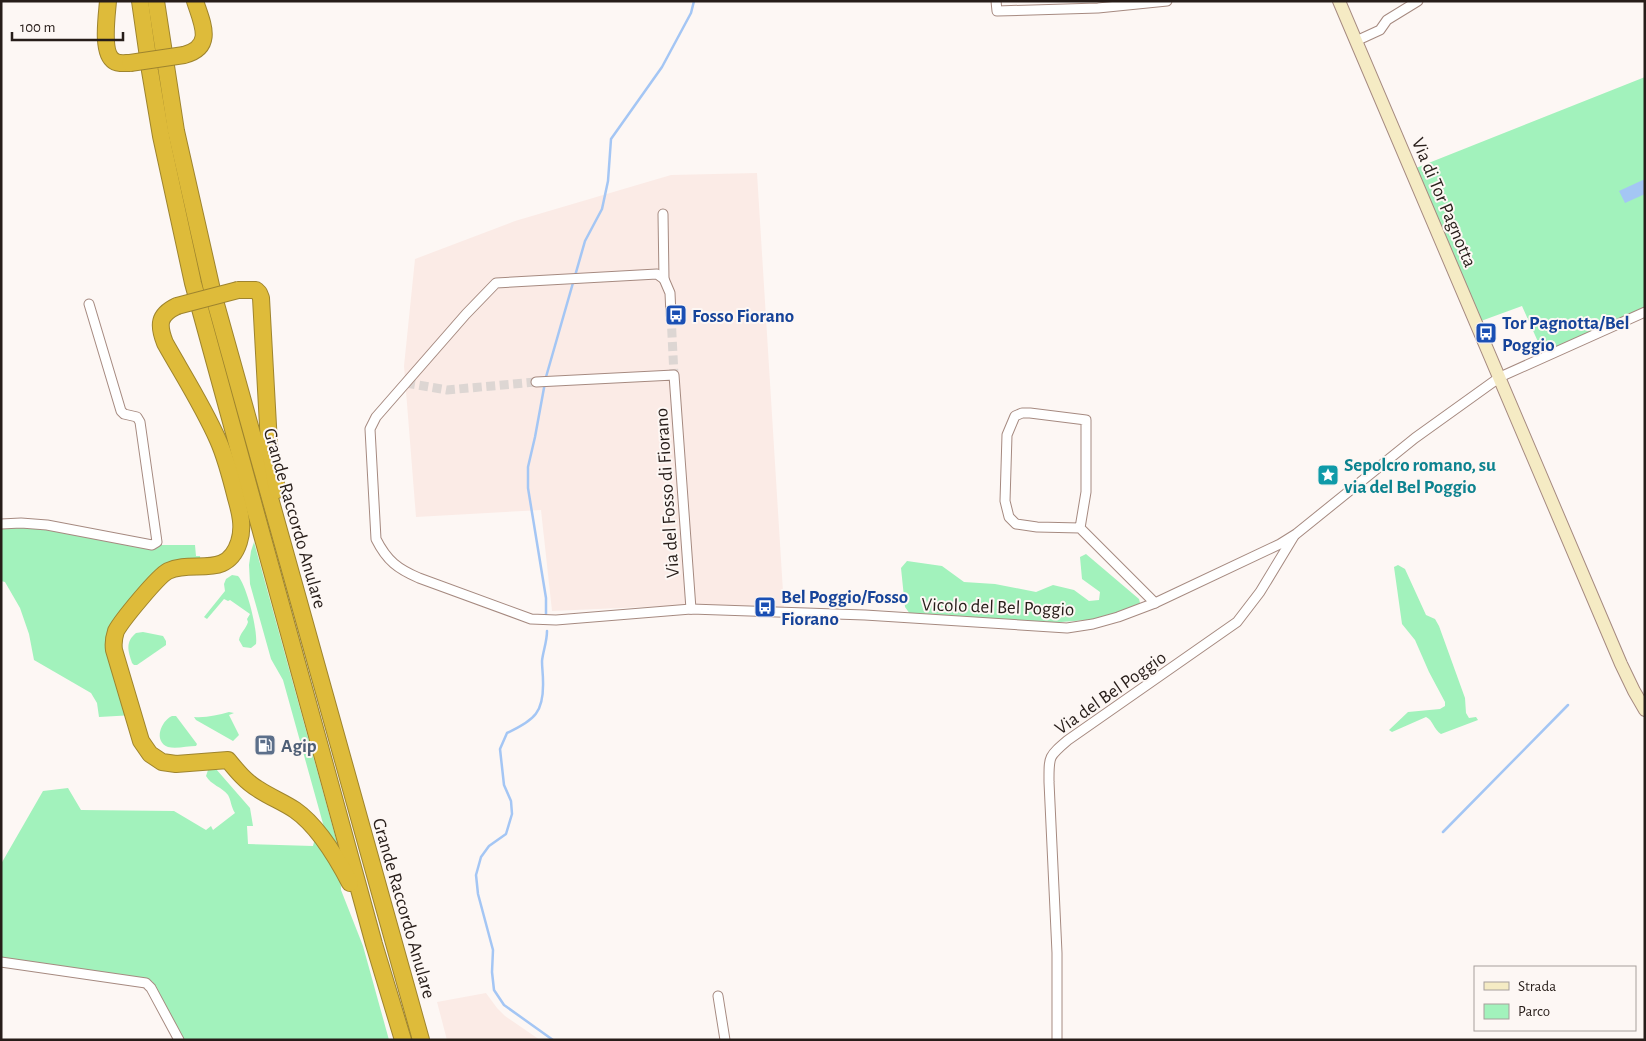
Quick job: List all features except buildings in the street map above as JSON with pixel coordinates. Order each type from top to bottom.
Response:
[{"type":"highway","points":[[108,1],[106,42],[108,54],[111,59],[117,62],[130,63],[184,55],[198,49],[204,40],[195,1]]},
{"type":"highway","name":"Grande Raccordo Anulare","points":[[140,1],[161,136],[193,283],[374,944],[404,1040]]},
{"type":"highway","name":"Grande Raccordo Anulare","points":[[156,1],[176,131],[212,290],[421,1040]]},
{"type":"highway","points":[[291,576],[269,444],[261,298],[254,289],[238,290],[177,306],[167,312],[162,319],[162,334],[165,343],[219,441],[239,509],[241,535],[233,555],[222,564],[196,568],[177,568],[165,572],[118,629],[114,643],[115,654],[139,733],[146,750],[158,760],[176,764],[228,760],[241,776],[256,788],[296,811],[324,840],[340,864],[352,888],[374,944]]},
{"type":"street","points":[[996,1],[997,11],[1167,1]]},
{"type":"street","name":"Via di Tor Pagnotta","points":[[1339,1],[1621,664],[1645,710]]},
{"type":"street","points":[[1356,41],[1380,30],[1387,20],[1418,1]]},
{"type":"street","points":[[663,214],[664,279],[670,293],[671,315]]},
{"type":"street","name":"Vicolo del Bel Poggio","points":[[664,279],[657,274],[496,283],[470,309],[376,417],[370,429],[376,539],[382,551],[402,570],[419,578],[530,619],[556,620],[690,609],[865,615],[1066,628],[1093,624],[1155,603],[1280,544],[1296,534],[1415,438],[1500,377]]},
{"type":"street","points":[[1,524],[31,523],[152,545],[157,542],[140,422],[137,417],[124,414],[121,409],[89,304]]},
{"type":"street","points":[[1500,377],[1645,312]]},
{"type":"street","name":"Via del Fosso di Fiorano","points":[[536,382],[674,376],[690,609]]},
{"type":"street","points":[[1080,528],[1086,492],[1086,420],[1030,413],[1022,413],[1015,416],[1008,435],[1005,501],[1009,517],[1016,524],[1037,527],[1080,528],[1155,603]]},
{"type":"street","name":"Via del Bel Poggio","points":[[1056,1040],[1057,953],[1049,782],[1050,758],[1053,752],[1068,740],[1237,622],[1260,592],[1296,534]]},
{"type":"street","points":[[1,962],[146,983],[151,988],[178,1040]]},
{"type":"street","points":[[718,996],[724,1040]]},
{"type":"shaded area","points":[[757,173],[784,608],[666,606],[552,611],[541,510],[416,517],[404,366],[415,259],[515,221],[671,175]]},
{"type":"shaded area","points":[[486,993],[505,1016],[540,1040],[447,1040],[437,1002]]},
{"type":"green space","points":[[1645,77],[1645,307],[1543,353],[1522,306],[1481,321],[1416,168]]},
{"type":"green space","points":[[1,521],[152,545],[195,545],[196,556],[200,556],[201,564],[177,568],[118,629],[134,715],[99,717],[97,703],[91,693],[34,660],[29,634],[20,608],[5,582],[1,581]]},
{"type":"green space","points":[[254,542],[341,857],[327,838],[283,680],[271,659],[250,584],[249,565]]},
{"type":"green space","points":[[1086,554],[1139,599],[1140,603],[1136,608],[1099,619],[1049,623],[910,614],[905,607],[901,568],[907,561],[942,566],[964,582],[995,584],[1036,592],[1053,585],[1074,590],[1089,601],[1099,600],[1100,592],[1082,579],[1080,557]]},
{"type":"green space","points":[[1398,565],[1405,569],[1426,615],[1435,619],[1439,626],[1465,698],[1466,713],[1469,718],[1476,717],[1478,720],[1441,734],[1426,717],[1392,732],[1389,730],[1408,712],[1440,709],[1445,706],[1445,702],[1415,640],[1402,624],[1394,567]]},
{"type":"green space","points":[[232,575],[238,576],[241,581],[251,609],[256,644],[251,648],[243,647],[239,640],[250,614],[230,600],[224,599],[207,619],[204,617],[225,591],[224,584],[226,579]]},
{"type":"green space","points":[[143,632],[163,636],[166,645],[137,665],[134,665],[129,655],[129,643],[136,633]]},
{"type":"green space","points":[[229,712],[234,713],[229,715],[239,735],[233,741],[196,720],[194,717],[207,717]]},
{"type":"green space","points":[[172,716],[176,716],[197,744],[196,746],[171,748],[163,744],[160,731],[165,722]]},
{"type":"green space","points":[[216,769],[250,808],[253,826],[247,826],[248,844],[313,846],[315,838],[340,864],[341,890],[363,946],[389,1040],[184,1040],[152,981],[1,957],[1,864],[43,791],[68,788],[81,810],[174,811],[206,830],[211,826],[213,830],[235,813],[228,795],[206,776],[208,770]]},
{"type":"water","points":[[1645,179],[1645,194],[1625,203],[1619,191]]},
{"type":"waterway","points":[[546,614],[546,598],[528,488],[528,467],[546,377],[585,241],[602,209],[608,181],[611,139],[662,67],[691,13],[694,1]]},
{"type":"waterway","points":[[547,631],[542,661],[543,692],[539,708],[536,714],[525,724],[507,733],[500,749],[504,785],[511,801],[512,814],[506,834],[489,846],[481,857],[476,875],[478,894],[493,950],[492,972],[494,990],[504,1005],[553,1040]]},
{"type":"waterway","points":[[1443,832],[1568,705]]},
{"type":"tunnel","points":[[671,315],[674,375]]},
{"type":"tunnel","points":[[406,383],[447,390],[536,382]]},
{"type":"place","name":"Fosso Fiorano","points":[[676,315]]},
{"type":"place","name":"Tor Pagnotta/Bel Poggio","points":[[1486,333]]},
{"type":"place","name":"Sepolcro romano, su via del Bel Poggio","points":[[1328,475]]},
{"type":"place","name":"Bel Poggio/Fosso Fiorano","points":[[765,607]]},
{"type":"place","name":"Agip","points":[[265,745]]}]
